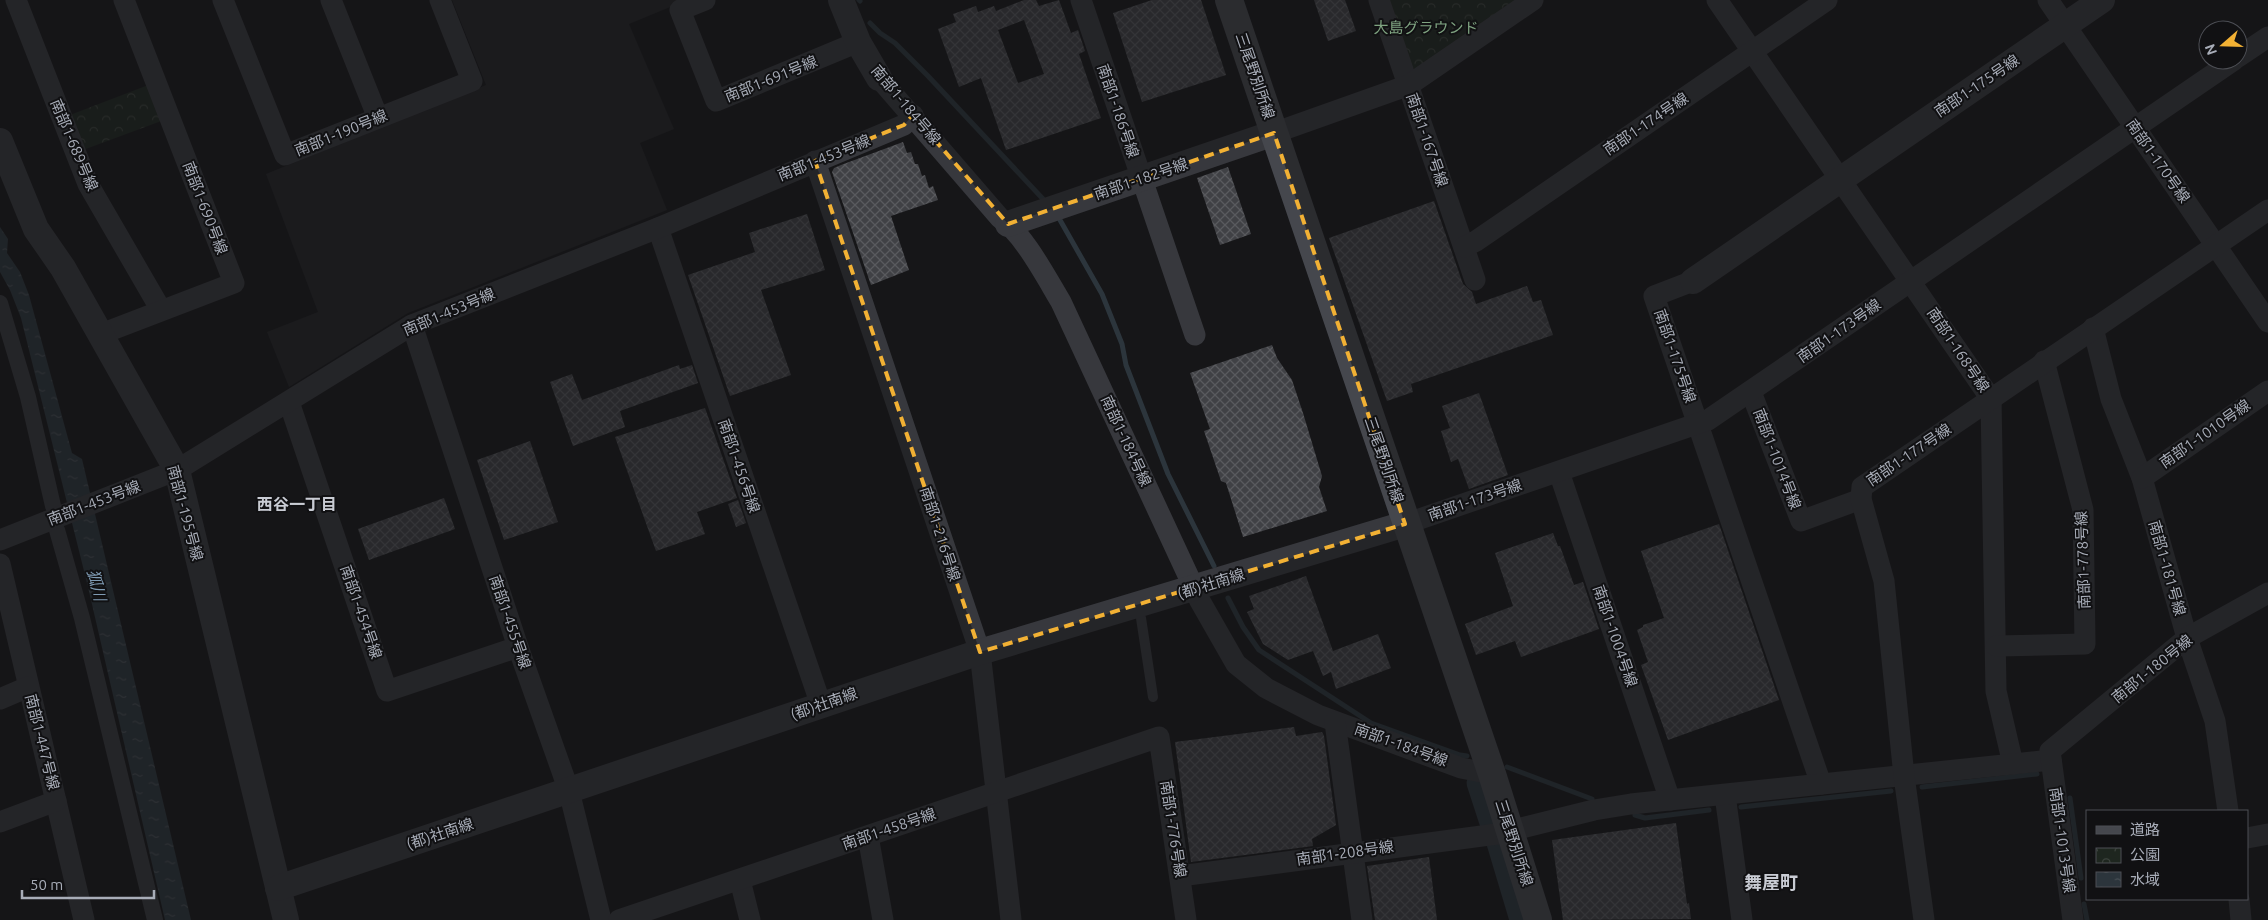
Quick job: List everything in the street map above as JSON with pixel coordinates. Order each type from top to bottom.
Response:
[{"type":"main road","name":"三尾野別所線","points":[[1229,0],[1492,774],[1538,920]]},
{"type":"street","name":"南部1-689号線","points":[[16,0],[88,184],[161,310]]},
{"type":"street","name":"南部1-690号線","points":[[101,334],[234,283],[124,0]]},
{"type":"street","name":"南部1-190号線","points":[[223,0],[285,155],[472,81],[440,0]]},
{"type":"street","points":[[331,0],[378,118]]},
{"type":"street","name":"南部1-691号線","points":[[705,0],[680,10],[716,101],[858,42]]},
{"type":"street","name":"南部1-184号線","points":[[841,0],[858,42],[879,78],[913,115],[1000,218],[1008,224],[1037,262],[1061,302],[1194,589],[1218,635],[1236,664],[1266,688],[1335,722],[1351,726],[1461,768],[1492,774]]},
{"type":"street","name":"南部1-186号線","points":[[1081,0],[1195,335]]},
{"type":"street","name":"南部1-167号線","points":[[1379,0],[1475,280]]},
{"type":"street","points":[[1274,132],[1409,85],[1533,0]]},
{"type":"street","name":"南部1-168号線","points":[[1717,0],[1991,399],[1996,691],[2013,764]]},
{"type":"street","name":"南部1-174号線","points":[[1464,247],[1476,241],[1827,0]]},
{"type":"street","name":"南部1-170号線","points":[[2048,0],[2268,322]]},
{"type":"street","name":"南部1-175号線","points":[[1821,784],[1654,296],[1693,281],[2102,0]]},
{"type":"street","points":[[2248,50],[2268,37]]},
{"type":"street","name":"南部1-173号線","points":[[1406,524],[1708,420],[2219,70]]},
{"type":"street","name":"南部1-453号線","points":[[0,540],[177,470],[412,325],[658,228],[904,125],[913,115]]},
{"type":"street","name":"南部1-182号線","points":[[1008,224],[1274,132]]},
{"type":"street","name":"南部1-195号線","points":[[0,141],[36,229],[63,268],[177,470],[278,888]]},
{"type":"street","name":"南部1-216号線","points":[[815,161],[980,652],[1011,920]]},
{"type":"street","name":"南部1-177号線","points":[[1924,920],[1904,776],[1884,581],[1861,499],[1862,487],[2044,361],[2268,210]]},
{"type":"street","name":"南部1-456号線","points":[[658,228],[821,705]]},
{"type":"street","points":[[0,303],[32,416],[155,920]]},
{"type":"street","name":"南部1-455号線","points":[[412,325],[518,647],[569,791],[601,920]]},
{"type":"street","name":"南部1-181号線","points":[[2093,328],[2111,399],[2142,478],[2187,638],[2216,721],[2228,810]]},
{"type":"street","name":"南部1-778号線","points":[[1996,646],[2085,644],[2083,510],[2044,361]]},
{"type":"street","name":"南部1-1010号線","points":[[2142,478],[2268,391]]},
{"type":"street","name":"南部1-1014号線","points":[[1751,392],[1801,521],[1861,499]]},
{"type":"street","name":"南部1-454号線","points":[[289,402],[387,691],[518,647]]},
{"type":"street","name":"南部1-1004号線","points":[[1559,472],[1670,800]]},
{"type":"street","name":"(都)社南線","points":[[278,888],[980,652],[1406,524]]},
{"type":"street","name":"南部1-447号線","points":[[0,564],[84,920]]},
{"type":"street","name":"南部1-180号線","points":[[2051,760],[2050,751],[2187,638],[2268,593]]},
{"type":"street","points":[[0,699],[28,687]]},
{"type":"street","points":[[1335,722],[1362,920]]},
{"type":"street","name":"南部1-458号線","points":[[620,920],[1159,738]]},
{"type":"street","name":"南部1-776号線","points":[[1159,738],[1186,920]]},
{"type":"street","name":"南部1-208号線","points":[[1180,876],[1510,831],[1594,810],[1670,800],[2051,760]]},
{"type":"street","name":"南部1-1013号線","points":[[2051,760],[2079,894],[2074,920]]},
{"type":"street","points":[[1725,795],[1742,920]]},
{"type":"street","points":[[0,822],[56,801]]},
{"type":"street","points":[[2248,838],[2268,834]]},
{"type":"street","points":[[868,836],[883,920]]},
{"type":"street","points":[[740,880],[750,920]]},
{"type":"street","points":[[278,888],[286,920]]},
{"type":"street","points":[[2239,900],[2241,920]]},
{"type":"lane","points":[[1141,618],[1153,697]]},
{"type":"highlighted area","points":[[913,115],[1008,224],[1274,133],[1405,524],[980,652],[815,161],[904,125]]},
{"type":"shaded area","points":[[452,0],[687,0],[629,24],[674,129],[640,143],[667,210],[408,313],[289,387],[267,332],[318,312],[266,174],[486,85]]},
{"type":"green space","name":"大島グラウンド","points":[[1387,0],[1515,0],[1416,69],[1410,67]]},
{"type":"green space","points":[[151,84],[164,120],[83,150],[70,115]]},
{"type":"water","name":"狐川","points":[[0,227],[8,239],[7,253],[20,272],[29,295],[72,453],[82,459],[191,920],[165,920],[88,587],[21,318],[10,290],[0,272]]},
{"type":"building","points":[[1024,0],[1036,0],[1039,6],[1059,0],[1071,33],[1078,30],[1085,51],[1079,54],[1101,118],[1006,150],[981,78],[959,87],[938,29],[956,22],[953,14],[976,6],[978,12],[994,6],[996,11]],"holes":[[[1024,20],[1044,74],[1018,83],[998,30]]]},
{"type":"building","points":[[1152,0],[1201,0],[1226,75],[1142,102],[1113,13]]},
{"type":"building","points":[[1314,0],[1345,0],[1356,31],[1328,41]]},
{"type":"building","points":[[903,142],[907,153],[911,152],[915,164],[918,164],[922,176],[925,175],[929,188],[933,186],[938,200],[891,216],[909,270],[871,285],[832,172],[834,168],[841,165]]},
{"type":"building","points":[[1228,167],[1251,234],[1220,245],[1197,178]]},
{"type":"building","points":[[1434,201],[1463,284],[1472,292],[1476,304],[1527,286],[1533,302],[1541,300],[1553,335],[1411,384],[1413,392],[1387,401],[1329,238]]},
{"type":"building","points":[[807,214],[825,270],[761,290],[791,375],[730,396],[688,275],[755,252],[749,233]]},
{"type":"building","points":[[1272,345],[1277,358],[1292,380],[1303,413],[1322,476],[1319,487],[1327,511],[1243,537],[1226,483],[1221,481],[1204,431],[1210,429],[1190,373]]},
{"type":"building","points":[[679,365],[680,369],[692,365],[698,383],[620,411],[625,427],[573,446],[550,382],[572,374],[582,400]]},
{"type":"building","points":[[1479,393],[1508,475],[1469,489],[1458,459],[1451,462],[1441,431],[1450,428],[1442,406]]},
{"type":"building","points":[[705,408],[737,498],[697,512],[705,534],[656,551],[615,437]]},
{"type":"building","points":[[530,441],[558,522],[504,540],[477,460]]},
{"type":"building","points":[[444,498],[455,529],[369,560],[358,529]]},
{"type":"building","points":[[738,500],[746,523],[736,527],[728,504]]},
{"type":"building","points":[[1719,524],[1779,700],[1668,740],[1641,665],[1648,662],[1637,630],[1643,627],[1643,625],[1664,618],[1641,551]]},
{"type":"building","points":[[1553,533],[1558,546],[1560,546],[1574,585],[1583,582],[1599,629],[1521,657],[1515,641],[1476,655],[1465,624],[1513,606],[1495,553]]},
{"type":"building","points":[[1306,576],[1333,651],[1378,634],[1391,668],[1336,689],[1331,672],[1323,676],[1313,651],[1288,660],[1263,644],[1247,612],[1254,609],[1249,596]]},
{"type":"building","points":[[1294,727],[1296,736],[1322,732],[1324,736],[1336,825],[1312,839],[1313,846],[1191,862],[1175,742]]},
{"type":"building","points":[[1676,823],[1687,904],[1689,903],[1691,919],[1563,920],[1552,840]]},
{"type":"building","points":[[1429,857],[1437,920],[1375,920],[1367,866]]},
{"type":"waterway","points":[[870,23],[880,33],[895,43],[928,76],[1043,199]]},
{"type":"waterway","points":[[1060,220],[1102,294],[1122,344],[1126,365],[1168,474],[1214,566]]},
{"type":"waterway","points":[[1228,598],[1243,627],[1259,650],[1371,723],[1467,756]]},
{"type":"waterway","points":[[1507,767],[1592,799]]},
{"type":"waterway","points":[[1922,787],[2037,774]]},
{"type":"waterway","points":[[1476,783],[1490,826]]},
{"type":"waterway","points":[[1741,807],[1891,791]]},
{"type":"waterway","points":[[2070,798],[2081,878]]},
{"type":"waterway","points":[[1635,815],[1645,818],[1709,810]]},
{"type":"waterway","points":[[1496,843],[1519,920]]},
{"type":"waterway","points":[[2084,904],[2087,920]]},
{"type":"district","name":"西谷一丁目","points":[[297,504]]},
{"type":"district","name":"舞屋町","points":[[1771,883]]}]
